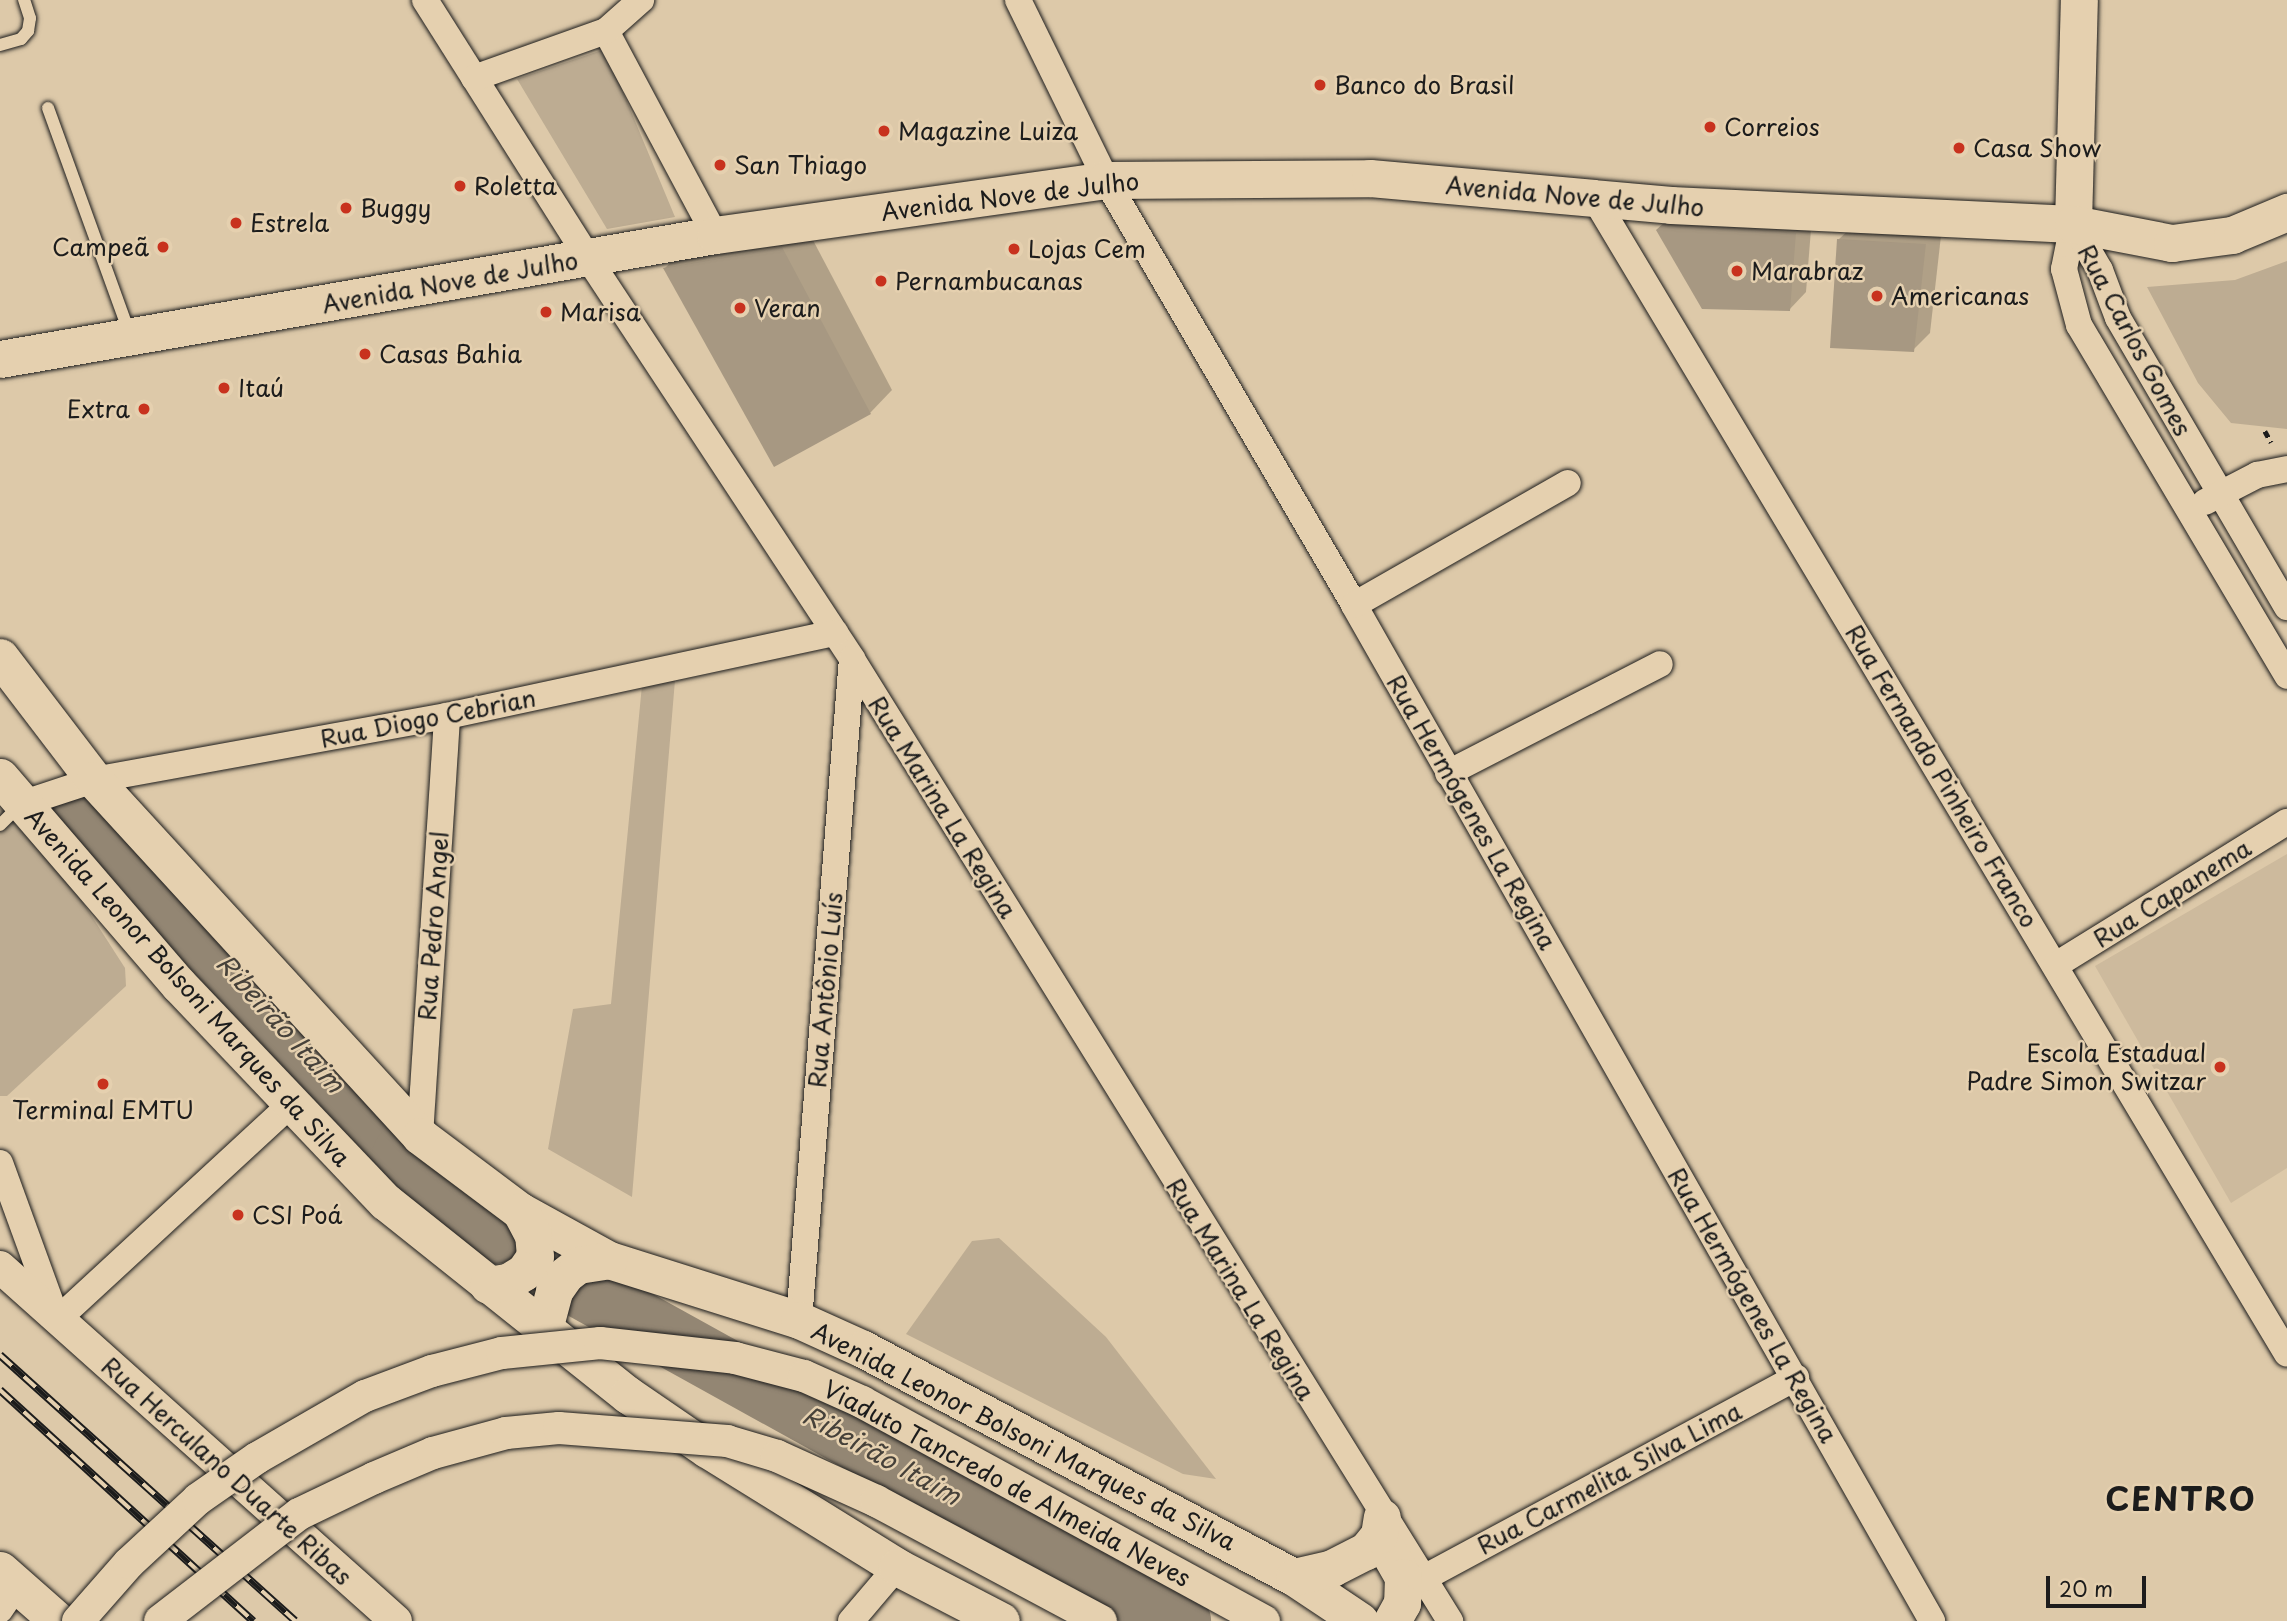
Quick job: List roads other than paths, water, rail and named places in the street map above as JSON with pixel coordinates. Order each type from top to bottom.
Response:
[{"type":"main road","points":[[2073,224],[2079,0]]},
{"type":"main road","name":"Avenida Nove de Julho","points":[[0,359],[715,235],[1106,180],[1370,178],[1595,200],[2073,224],[2172,243],[2232,235],[2287,212]]},
{"type":"main road","name":"Avenida Leonor Bolsoni Marques da Silva","points":[[0,657],[94,780],[420,1136],[520,1210],[609,1260],[799,1320],[1036,1438],[1294,1577],[1360,1621]]},
{"type":"main road","name":"Avenida Leonor Bolsoni Marques da Silva","points":[[7,802],[290,1105],[386,1202],[544,1329],[707,1449],[898,1567],[1001,1621]]},
{"type":"main road","points":[[488,1285],[508,1282],[524,1272],[535,1256],[533,1235],[520,1210]]},
{"type":"main road","points":[[544,1329],[554,1291],[565,1275],[578,1265],[609,1260]]},
{"type":"main road","points":[[1294,1577],[1351,1561],[1380,1526],[1403,1577],[1402,1603],[1392,1621]]},
{"type":"main road","points":[[6,1589],[58,1621]]},
{"type":"street","name":"Rua Marina La Regina","points":[[425,0],[587,258],[852,659],[1380,1526],[1422,1579],[1450,1621]]},
{"type":"street","points":[[474,78],[606,32],[641,0]]},
{"type":"street","name":"Rua Hermógenes La Regina","points":[[1018,0],[1106,180],[1354,605],[1933,1621]]},
{"type":"street","points":[[606,32],[715,235]]},
{"type":"street","name":"Rua Fernando Pinheiro Franco","points":[[1595,200],[2287,1354]]},
{"type":"street","name":"Rua Carlos Gomes","points":[[2073,224],[2100,270],[2118,318],[2287,607]]},
{"type":"street","name":"Rua Carlos Gomes","points":[[2073,224],[2064,269],[2079,324],[2287,676]]},
{"type":"street","points":[[2191,511],[2219,493],[2257,475],[2287,469]]},
{"type":"street","points":[[1354,605],[1568,483]]},
{"type":"street","name":"Rua Diogo Cebrian","points":[[7,802],[94,780],[447,716],[835,633]]},
{"type":"street","name":"Rua Antônio Luís","points":[[799,1320],[852,659]]},
{"type":"street","points":[[1448,773],[1660,664]]},
{"type":"street","name":"Rua Pedro Angel","points":[[420,1136],[447,716]]},
{"type":"street","name":"Rua Capanema","points":[[2056,965],[2287,822]]},
{"type":"street","points":[[0,1163],[57,1320],[290,1105]]},
{"type":"street","name":"Rua Herculano Duarte Ribas","points":[[0,1267],[396,1621]]},
{"type":"street","name":"Viaduto Tancredo de Almeida Neves","points":[[78,1621],[129,1563],[198,1499],[257,1458],[365,1396],[432,1371],[502,1353],[600,1343],[652,1346],[735,1358],[804,1376],[862,1402],[1264,1621]]},
{"type":"street","name":"Rua Carmelita Silva Lima","points":[[1422,1579],[1796,1378]]},
{"type":"street","points":[[160,1621],[299,1514],[433,1453],[506,1433],[559,1428],[727,1441],[778,1456],[876,1501],[1101,1621]]},
{"type":"street","points":[[851,1621],[898,1567]]},
{"type":"lane","points":[[0,46],[21,39],[28,31],[30,18],[24,0]]},
{"type":"lane","points":[[48,108],[131,338]]},
{"type":"waterway","name":"Ribeirão Itaim","points":[[78,802],[402,1155],[495,1234]]},
{"type":"waterway","name":"Ribeirão Itaim","points":[[582,1289],[1181,1621]]},
{"type":"railway","points":[[0,1355],[295,1621]]},
{"type":"railway","points":[[0,1390],[253,1621]]},
{"type":"place","name":"Banco do Brasil","points":[[1320,85]]},
{"type":"place","name":"Correios","points":[[1710,127]]},
{"type":"place","name":"Magazine Luiza","points":[[884,131]]},
{"type":"place","name":"Casa Show","points":[[1959,148]]},
{"type":"place","name":"San Thiago","points":[[720,165]]},
{"type":"place","name":"Roletta","points":[[460,186]]},
{"type":"place","name":"Buggy","points":[[346,208]]},
{"type":"place","name":"Estrela","points":[[236,223]]},
{"type":"place","name":"Campeã","points":[[163,247]]},
{"type":"place","name":"Lojas Cem","points":[[1014,249]]},
{"type":"place","name":"Marabraz","points":[[1737,271]]},
{"type":"place","name":"Pernambucanas","points":[[881,281]]},
{"type":"place","name":"Americanas","points":[[1877,296]]},
{"type":"place","name":"Veran","points":[[740,308]]},
{"type":"place","name":"Marisa","points":[[546,312]]},
{"type":"place","name":"Casas Bahia","points":[[365,354]]},
{"type":"place","name":"Itaú","points":[[224,388]]},
{"type":"place","name":"Extra","points":[[144,409]]},
{"type":"place","name":"Escola Estadual Padre Simon Switzar","points":[[2220,1067]]},
{"type":"place","name":"Terminal EMTU","points":[[103,1084]]},
{"type":"place","name":"CSI Poá","points":[[238,1215]]},
{"type":"district","name":"CENTRO","points":[[2181,1498]]}]
